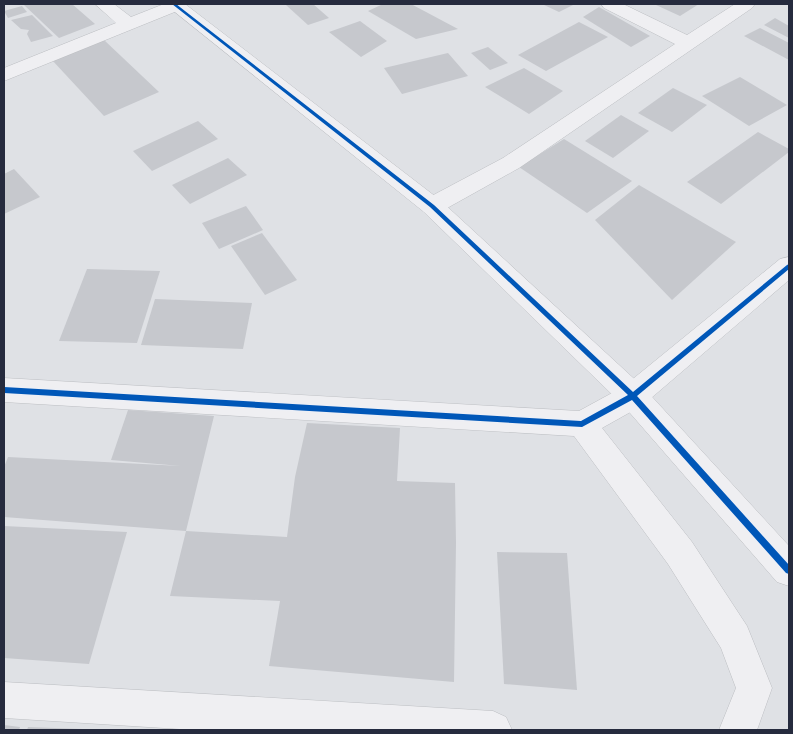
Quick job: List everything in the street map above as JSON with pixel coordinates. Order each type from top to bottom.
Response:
[{"type":"street","points":[[104,4],[128,24]]},
{"type":"street","points":[[4,75],[175,4],[432,206],[634,396],[789,570]]},
{"type":"street","points":[[610,4],[688,43]]},
{"type":"street","points":[[432,206],[511,163],[746,4]]},
{"type":"street","points":[[5,393],[582,424],[634,396],[788,268]]},
{"type":"street","points":[[582,424],[680,553],[735,638],[754,688],[738,730]]},
{"type":"street","points":[[4,700],[493,730]]},
{"type":"building","points":[[72,4],[95,24],[59,38],[24,5]]},
{"type":"building","points":[[313,4],[329,18],[308,25],[286,5]]},
{"type":"building","points":[[383,4],[411,4],[458,29],[416,39],[368,11]]},
{"type":"building","points":[[542,4],[575,4],[559,12]]},
{"type":"building","points":[[699,4],[680,16],[656,5]]},
{"type":"building","points":[[22,6],[27,12],[8,18],[4,11]]},
{"type":"building","points":[[599,7],[650,36],[631,47],[583,17]]},
{"type":"building","points":[[32,15],[53,36],[31,42],[27,34],[29,30],[21,29],[11,20]]},
{"type":"building","points":[[775,18],[789,26],[789,38],[764,25]]},
{"type":"building","points":[[360,21],[387,41],[361,57],[329,32]]},
{"type":"building","points":[[579,22],[608,37],[546,71],[518,55]]},
{"type":"building","points":[[760,28],[789,43],[789,60],[744,36]]},
{"type":"building","points":[[104,40],[159,92],[104,116],[52,60]]},
{"type":"building","points":[[488,47],[508,63],[490,70],[471,53]]},
{"type":"building","points":[[448,53],[468,76],[402,94],[384,68]]},
{"type":"building","points":[[524,68],[563,91],[529,114],[485,87]]},
{"type":"building","points":[[740,77],[787,105],[749,126],[702,96]]},
{"type":"building","points":[[673,88],[707,105],[672,132],[638,113]]},
{"type":"building","points":[[621,115],[649,131],[613,158],[585,141]]},
{"type":"building","points":[[198,121],[218,139],[152,171],[133,151]]},
{"type":"building","points":[[758,132],[789,149],[789,152],[721,204],[687,182]]},
{"type":"building","points":[[564,139],[632,181],[587,213],[519,167]]},
{"type":"building","points":[[228,158],[247,175],[190,204],[172,185]]},
{"type":"building","points":[[14,169],[40,197],[4,214],[4,174]]},
{"type":"building","points":[[639,185],[736,242],[672,300],[595,220]]},
{"type":"building","points":[[246,206],[263,230],[219,249],[202,223]]},
{"type":"building","points":[[262,233],[297,280],[265,295],[231,246]]},
{"type":"building","points":[[87,269],[160,271],[137,343],[59,341]]},
{"type":"building","points":[[155,299],[252,303],[243,349],[141,345]]},
{"type":"building","points":[[128,410],[214,416],[186,531],[4,517],[4,467],[8,457],[181,466],[111,460]]},
{"type":"building","points":[[307,423],[400,428],[397,481],[455,483],[454,682],[269,666],[280,601],[170,596],[186,531],[287,537],[295,477]]},
{"type":"building","points":[[4,526],[127,532],[89,664],[4,658]]},
{"type":"building","points":[[497,552],[567,553],[577,690],[504,684]]},
{"type":"building","points":[[4,725],[20,727],[19,730],[4,730]]},
{"type":"building","points":[[28,727],[82,729],[82,730],[27,730]]},
{"type":"cycle path","points":[[174,4],[432,206],[633,396],[789,570]]},
{"type":"cycle path","points":[[4,390],[582,424],[633,396],[789,266]]}]
